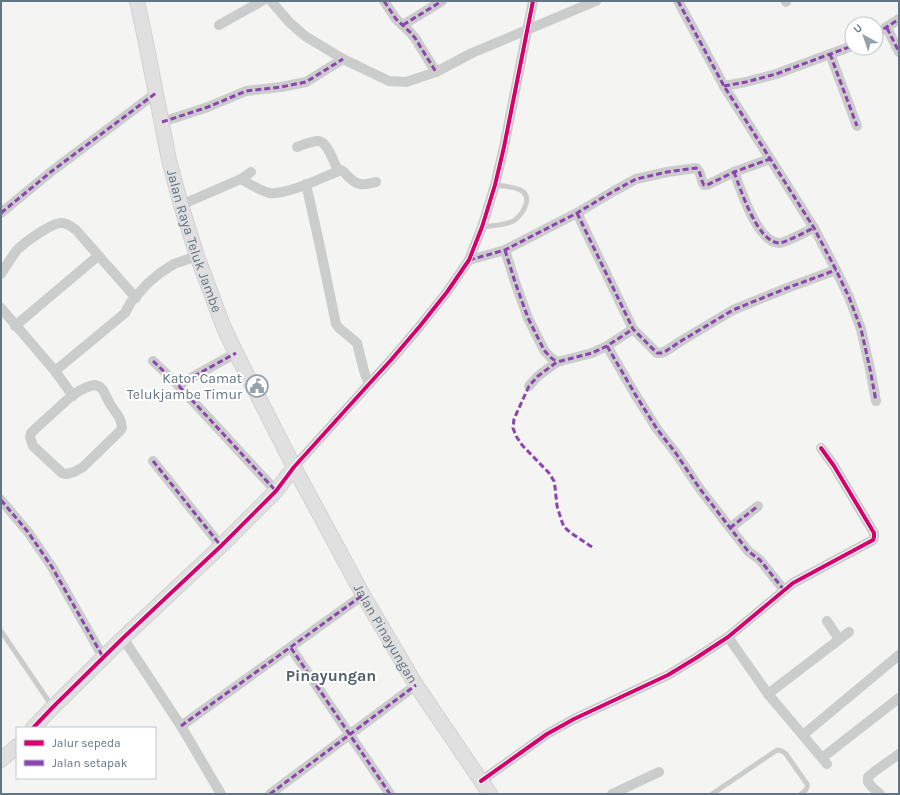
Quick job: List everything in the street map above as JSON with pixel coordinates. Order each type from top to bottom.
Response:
[{"type":"main road","name":"Jalan Raya Teluk Jambe","points":[[137,1],[146,38],[169,160],[197,256],[224,328],[294,467]]},
{"type":"main road","points":[[35,727],[103,657],[276,491],[294,467]]},
{"type":"main road","name":"Jalan Pinayungan","points":[[294,467],[363,595],[416,685],[490,794]]},
{"type":"main road","points":[[1,760],[16,747]]},
{"type":"street","points":[[219,25],[262,1]]},
{"type":"street","points":[[270,1],[288,22],[305,36],[343,60],[389,81],[406,82],[436,72],[472,53],[596,1]]},
{"type":"street","points":[[384,1],[396,19],[415,38],[436,72]]},
{"type":"street","points":[[403,25],[442,1]]},
{"type":"street","points":[[294,467],[420,326],[447,292],[469,260],[482,227],[495,185],[533,1]]},
{"type":"street","points":[[678,1],[724,86],[814,228],[836,270],[849,297],[861,329],[876,401]]},
{"type":"street","points":[[884,30],[899,19]]},
{"type":"street","points":[[887,28],[899,52]]},
{"type":"street","points":[[724,86],[776,74],[844,49]]},
{"type":"street","points":[[830,54],[857,126]]},
{"type":"street","points":[[162,122],[208,107],[246,91],[281,87],[306,82],[343,60]]},
{"type":"street","points":[[1,213],[52,171],[156,93]]},
{"type":"street","points":[[297,148],[318,141],[323,142],[338,171]]},
{"type":"street","points":[[469,260],[505,250],[577,213],[636,179],[667,172],[696,168],[699,170],[702,183],[707,185],[734,172],[770,159]]},
{"type":"street","points":[[241,179],[256,188],[268,192],[280,193],[341,170],[358,184],[363,185],[376,182]]},
{"type":"street","points":[[181,205],[241,179],[251,172]]},
{"type":"street","points":[[734,172],[752,215],[767,238],[781,243],[814,228]]},
{"type":"street","points":[[306,184],[323,257],[336,324],[357,343],[369,384]]},
{"type":"street","points":[[577,213],[633,329],[657,353],[666,351],[733,310],[836,270]]},
{"type":"street","points":[[1,274],[18,249],[50,226],[65,223],[76,230],[136,298]]},
{"type":"street","points":[[505,250],[528,318],[544,350],[557,362]]},
{"type":"street","points":[[15,326],[98,256]]},
{"type":"street","points":[[55,371],[124,313],[148,283],[160,273],[174,264],[197,256]]},
{"type":"street","points":[[1,308],[55,371],[73,396]]},
{"type":"street","points":[[529,386],[538,376],[557,362],[592,353],[607,346],[633,329]]},
{"type":"street","points":[[607,346],[631,388],[657,428],[700,489],[748,551],[760,560],[784,590]]},
{"type":"street","points":[[178,385],[236,353]]},
{"type":"street","points":[[153,361],[178,385],[276,491]]},
{"type":"street","points":[[95,385],[100,387],[119,417],[122,428],[120,432],[83,467],[67,474],[62,473],[33,446],[30,437],[31,433],[36,428],[73,396],[90,386],[95,385]]},
{"type":"street","points":[[481,781],[547,734],[574,719],[668,675],[696,658],[728,637],[793,583],[873,540],[874,533],[848,488],[820,448]]},
{"type":"street","points":[[153,461],[220,546]]},
{"type":"street","points":[[1,500],[28,532],[52,567],[103,657]]},
{"type":"street","points":[[730,528],[758,506]]},
{"type":"street","points":[[182,726],[363,595]]},
{"type":"street","points":[[827,620],[839,639]]},
{"type":"street","points":[[768,694],[848,632]]},
{"type":"street","points":[[728,637],[768,694],[824,761],[899,698]]},
{"type":"street","points":[[123,638],[182,726],[221,794]]},
{"type":"street","points":[[291,648],[390,794]]},
{"type":"street","points":[[803,735],[899,655]]},
{"type":"street","points":[[272,793],[416,685]]},
{"type":"street","points":[[880,794],[868,782],[868,777],[899,754]]},
{"type":"street","points":[[612,794],[659,772]]},
{"type":"lane","points":[[482,227],[507,223],[515,220],[525,208],[527,200],[526,194],[521,190],[517,188],[495,185]]},
{"type":"lane","points":[[1,631],[53,707]]},
{"type":"lane","points":[[712,794],[778,750],[786,754],[807,784],[808,788],[801,794]]},
{"type":"marked path","points":[[384,1],[396,19],[415,38],[436,72]]},
{"type":"marked path","points":[[403,25],[442,1]]},
{"type":"marked path","points":[[678,1],[724,86],[814,228],[836,270],[849,297],[861,329],[876,401]]},
{"type":"marked path","points":[[884,29],[899,19]]},
{"type":"marked path","points":[[887,28],[899,52]]},
{"type":"marked path","points":[[724,86],[776,74],[844,49]]},
{"type":"marked path","points":[[830,54],[857,126]]},
{"type":"marked path","points":[[162,122],[208,107],[246,91],[281,87],[306,82],[343,59]]},
{"type":"marked path","points":[[1,213],[52,171],[156,93]]},
{"type":"marked path","points":[[469,260],[505,250],[577,213],[636,179],[667,172],[696,168],[704,185],[707,185],[734,172],[770,159]]},
{"type":"marked path","points":[[734,172],[751,214],[757,225],[771,240],[779,243],[814,228]]},
{"type":"marked path","points":[[577,213],[633,329],[657,353],[666,351],[733,310],[836,270]]},
{"type":"marked path","points":[[505,250],[528,318],[544,350],[557,362]]},
{"type":"marked path","points":[[592,547],[564,527],[557,506],[554,481],[549,473],[522,445],[516,436],[513,428],[514,419],[529,386],[538,376],[557,362],[592,353],[607,346],[633,329]]},
{"type":"marked path","points":[[607,346],[657,429],[675,452],[700,489],[748,551],[760,560],[784,590]]},
{"type":"marked path","points":[[178,385],[236,353]]},
{"type":"marked path","points":[[153,361],[178,385],[276,491]]},
{"type":"marked path","points":[[153,461],[221,546]]},
{"type":"marked path","points":[[1,500],[28,532],[52,567],[103,657]]},
{"type":"marked path","points":[[730,528],[758,506]]},
{"type":"marked path","points":[[181,726],[363,595]]},
{"type":"marked path","points":[[291,648],[390,794]]},
{"type":"marked path","points":[[270,794],[416,685]]},
{"type":"cycle path","points":[[34,727],[123,638],[221,546],[276,491],[294,467],[420,326],[447,292],[469,260],[482,227],[495,185],[533,1]]},
{"type":"cycle path","points":[[481,781],[547,734],[574,719],[668,675],[696,658],[728,637],[793,583],[873,540],[874,533],[834,466],[821,448]]},
{"type":"place","name":"Kator Camat Telukjambe Timur","points":[[257,386]]},
{"type":"district","name":"Pinayungan","points":[[331,675]]}]
